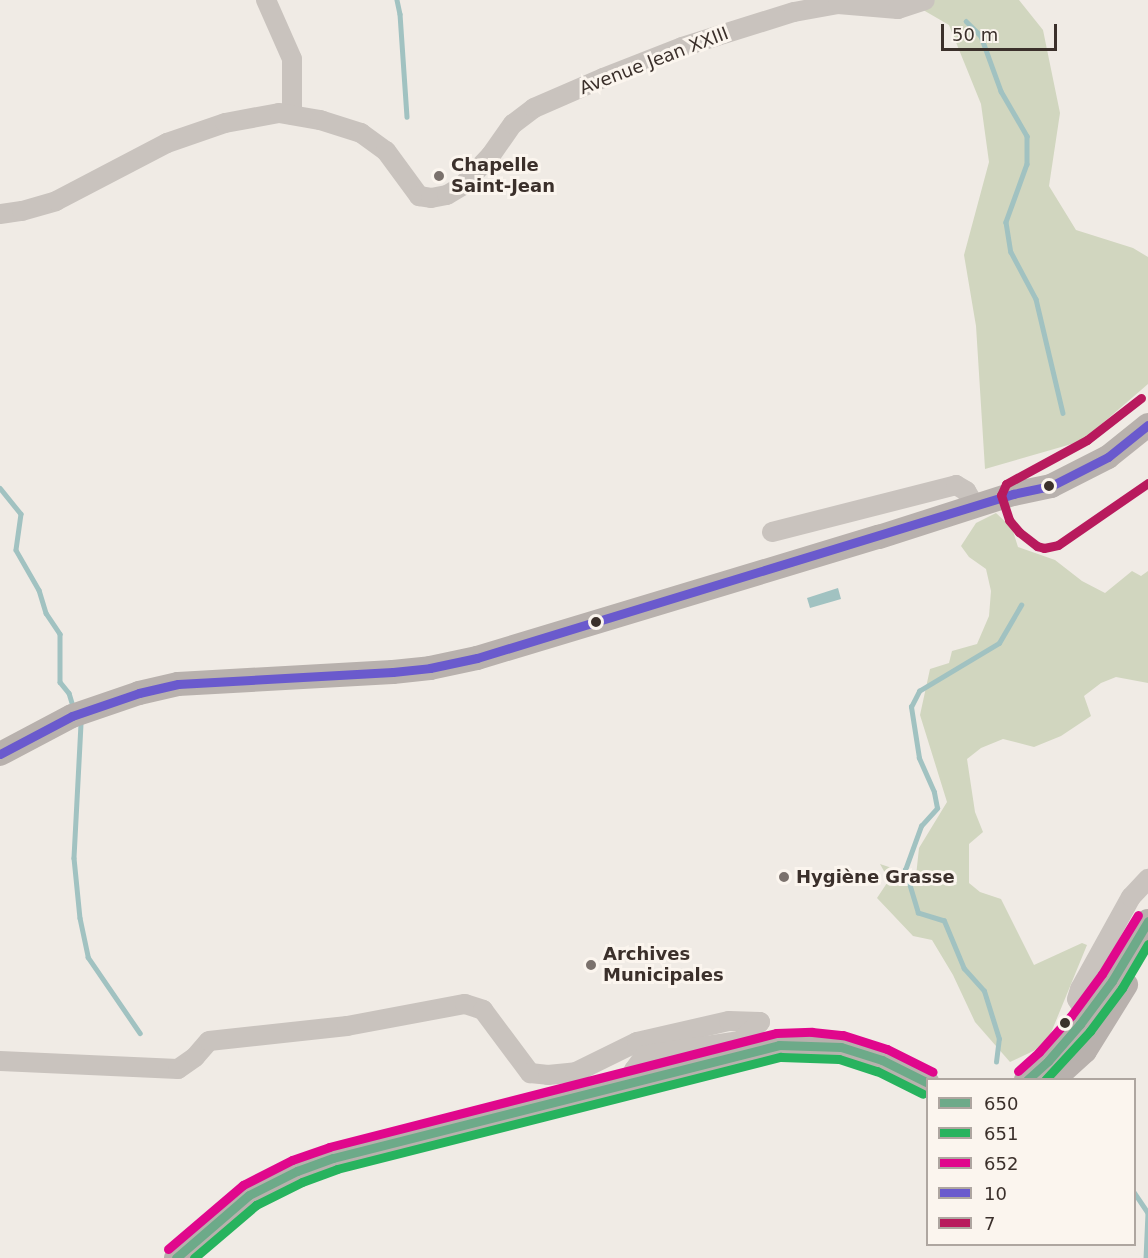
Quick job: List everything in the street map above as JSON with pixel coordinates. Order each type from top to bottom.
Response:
[{"type":"main road","points":[[1013,494],[1094,450],[1148,406]]},
{"type":"main road","points":[[0,754],[72,716],[139,693],[178,684],[430,668],[477,658],[1013,494],[1051,486],[1080,474],[1118,450],[1148,425]]},
{"type":"main road","points":[[1055,1078],[1085,1052],[1092,1023],[1112,981],[1148,921]]},
{"type":"main road","points":[[1028,1078],[1114,1003],[1148,947]]},
{"type":"main road","points":[[1047,1078],[1085,1032],[1088,1020],[1092,1023]]},
{"type":"main road","points":[[176,1258],[249,1195],[297,1171],[333,1158],[779,1045],[812,1044],[866,1053],[926,1083]]},
{"type":"street","points":[[0,214],[22,212],[56,201],[167,143],[225,123],[279,113],[292,115],[292,59],[266,0]]},
{"type":"street","name":"Avenue Jean XXIII","points":[[292,115],[320,120],[361,133],[386,151],[419,196],[430,198],[447,195],[462,186],[491,155],[513,124],[534,108],[672,51],[794,12],[838,4],[898,9],[925,0]]},
{"type":"street","points":[[772,532],[956,484],[966,490],[975,506]]},
{"type":"street","points":[[1092,1023],[1077,999],[1080,989],[1131,897],[1148,879]]},
{"type":"street","points":[[0,1061],[178,1069],[195,1057],[209,1041],[347,1026],[465,1004],[483,1010],[530,1073],[548,1076],[576,1072],[637,1042],[729,1021],[760,1022],[740,1041],[645,1055],[637,1063],[635,1081]]},
{"type":"green space","points":[[906,0],[1019,0],[1043,30],[1060,113],[1049,186],[1076,230],[1133,248],[1148,257],[1148,384],[1082,441],[985,469],[976,326],[964,255],[989,162],[981,104],[949,25]]},
{"type":"green space","points":[[996,513],[1012,528],[1018,547],[1055,560],[1082,581],[1105,593],[1132,571],[1141,576],[1148,571],[1148,683],[1116,677],[1101,683],[1084,696],[1091,716],[1061,736],[1034,747],[1003,739],[981,748],[967,759],[975,812],[983,832],[969,844],[969,883],[980,892],[1001,899],[1034,965],[1082,943],[1087,945],[1046,1045],[1010,1062],[975,1022],[953,975],[932,940],[913,936],[877,898],[889,880],[880,864],[916,876],[919,848],[947,802],[920,715],[930,669],[949,663],[952,651],[977,644],[989,616],[991,591],[986,569],[969,557],[961,546],[976,523]]},
{"type":"water","points":[[838,588],[841,599],[810,608],[807,598]]},
{"type":"waterway","points":[[397,0],[407,117]]},
{"type":"waterway","points":[[966,21],[981,36],[1001,91],[1027,136],[1027,164],[1006,222],[1011,252],[1036,299],[1063,413]]},
{"type":"waterway","points":[[0,488],[21,514],[16,550],[39,590],[46,613],[60,634],[60,682],[69,693],[73,706]]},
{"type":"waterway","points":[[996,1062],[999,1039],[984,991],[964,969],[944,921],[918,913],[905,870],[921,826],[937,808],[934,792],[919,758],[911,707],[919,691],[999,643],[1021,605]]},
{"type":"waterway","points":[[81,724],[74,858],[80,918],[88,957],[140,1033]]},
{"type":"waterway","points":[[1136,1195],[1148,1213],[1146,1258]]},
{"type":"transit line","name":"7","points":[[1141,398],[1087,440],[1006,484],[1001,495],[1009,520],[1019,532],[1037,546],[1044,548],[1058,545],[1148,483]]},
{"type":"transit line","name":"10","points":[[0,754],[72,716],[139,693],[178,684],[393,672],[430,668],[477,658],[1013,494],[1051,486],[1108,457],[1148,425]]},
{"type":"transit line","name":"652","points":[[1018,1071],[1039,1052],[1071,1016],[1102,974],[1138,915]]},
{"type":"transit line","name":"650","points":[[1029,1078],[1048,1061],[1080,1024],[1112,981],[1148,921]]},
{"type":"transit line","name":"651","points":[[1047,1078],[1090,1031],[1122,988],[1148,944]]},
{"type":"transit line","name":"652","points":[[168,1249],[243,1185],[292,1160],[329,1147],[776,1033],[812,1032],[843,1035],[887,1049],[933,1072]]},
{"type":"transit line","name":"650","points":[[176,1258],[249,1195],[297,1171],[333,1158],[779,1045],[841,1047],[882,1060],[926,1082]]},
{"type":"transit line","name":"651","points":[[194,1258],[256,1205],[302,1182],[337,1169],[781,1057],[839,1059],[877,1071],[923,1094]]},
{"type":"place","name":"Chapelle Saint-Jean","points":[[439,176]]},
{"type":"place","name":"Hygiène Grasse","points":[[784,877]]},
{"type":"place","name":"Archives Municipales","points":[[591,965]]}]
